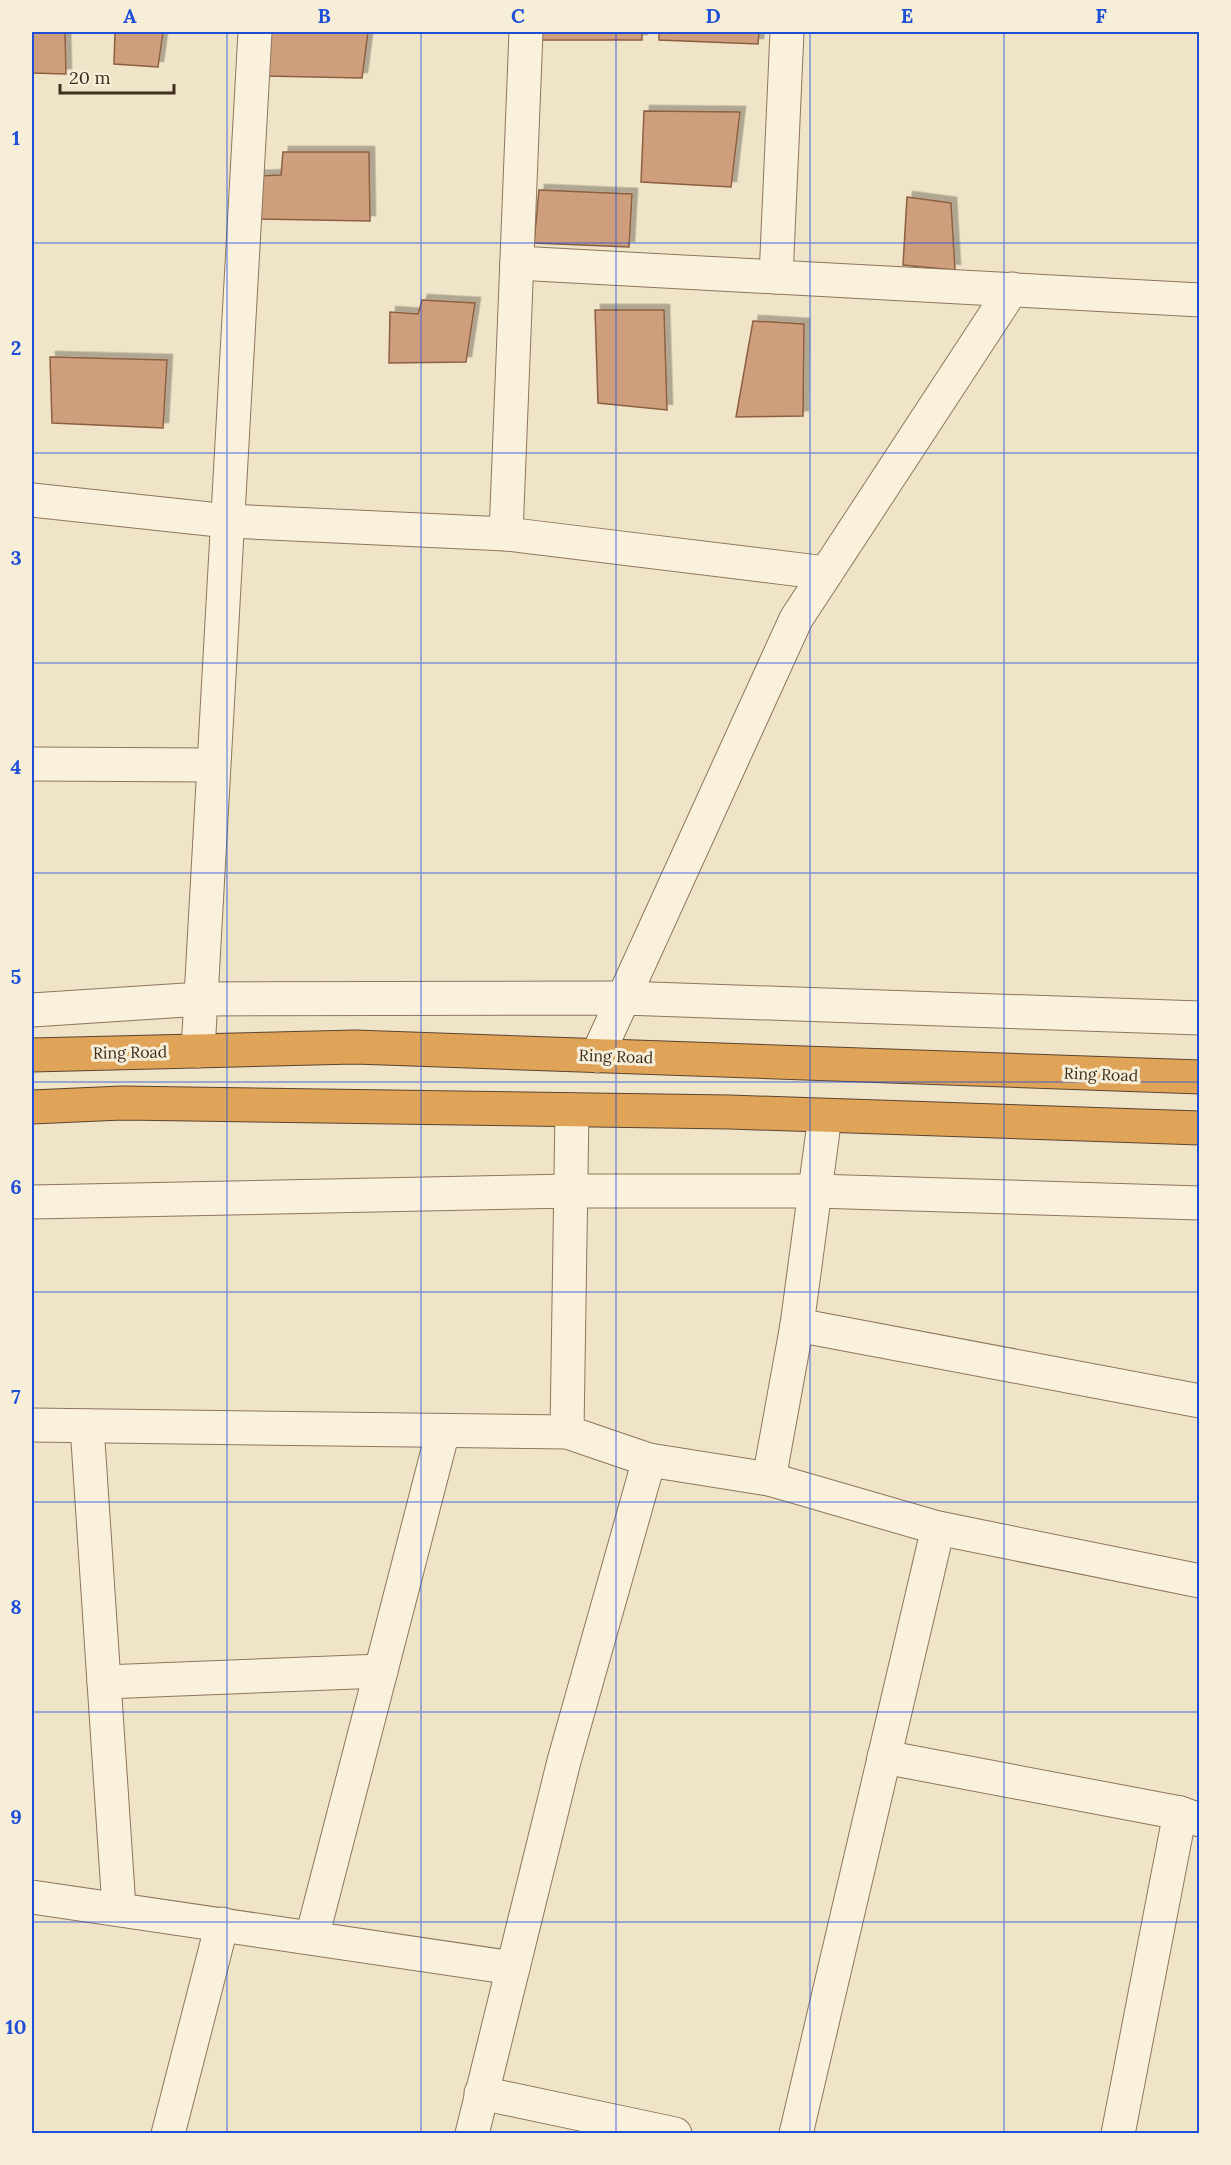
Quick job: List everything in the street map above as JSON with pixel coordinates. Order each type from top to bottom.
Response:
[{"type":"highway","name":"Ring Road","points":[[32,1055],[355,1047],[1200,1077]]},
{"type":"highway","points":[[32,1107],[122,1104],[572,1110],[1200,1128]]},
{"type":"street","points":[[198,1051],[255,32]]},
{"type":"street","points":[[506,534],[526,32]]},
{"type":"street","points":[[776,277],[787,32]]},
{"type":"street","points":[[517,263],[1200,300]]},
{"type":"street","points":[[597,1056],[796,619],[1012,289]]},
{"type":"street","points":[[32,500],[228,521],[506,534],[826,573]]},
{"type":"street","points":[[32,764],[213,765]]},
{"type":"street","points":[[32,1010],[201,999],[623,998],[1200,1018]]},
{"type":"street","points":[[567,1432],[572,1110]]},
{"type":"street","points":[[769,1479],[797,1325],[825,1116]]},
{"type":"street","points":[[32,1202],[571,1191],[815,1191],[1200,1203]]},
{"type":"street","points":[[797,1325],[1200,1401]]},
{"type":"street","points":[[32,1425],[567,1432],[649,1460],[769,1479],[938,1528],[1200,1581]]},
{"type":"street","points":[[87,1426],[119,1908]]},
{"type":"street","points":[[312,1937],[443,1431]]},
{"type":"street","points":[[472,2133],[564,1761],[649,1460]]},
{"type":"street","points":[[796,2133],[938,1528]]},
{"type":"street","points":[[104,1682],[381,1671]]},
{"type":"street","points":[[884,1756],[1190,1817],[1118,2133]]},
{"type":"street","points":[[32,1897],[119,1908],[513,1968]]},
{"type":"street","points":[[168,2133],[222,1924]]},
{"type":"street","points":[[481,2093],[675,2133]]},
{"type":"building","points":[[32,32],[65,32],[66,74],[32,73]]},
{"type":"building","points":[[115,32],[163,32],[158,67],[114,64]]},
{"type":"building","points":[[269,32],[368,32],[362,78],[266,76]]},
{"type":"building","points":[[541,32],[642,32],[642,40],[540,40]]},
{"type":"building","points":[[659,32],[759,32],[758,44],[659,40]]},
{"type":"building","points":[[644,111],[740,112],[731,187],[641,182]]},
{"type":"building","points":[[283,152],[369,152],[370,221],[259,219],[258,176],[281,175]]},
{"type":"building","points":[[539,190],[632,194],[629,247],[534,243]]},
{"type":"building","points":[[907,197],[951,203],[955,270],[903,265]]},
{"type":"building","points":[[422,300],[475,303],[466,362],[389,363],[390,312],[418,314]]},
{"type":"building","points":[[595,310],[664,310],[667,410],[598,403]]},
{"type":"building","points":[[753,321],[804,324],[803,416],[736,417]]},
{"type":"building","points":[[50,357],[167,360],[163,428],[52,423]]}]
